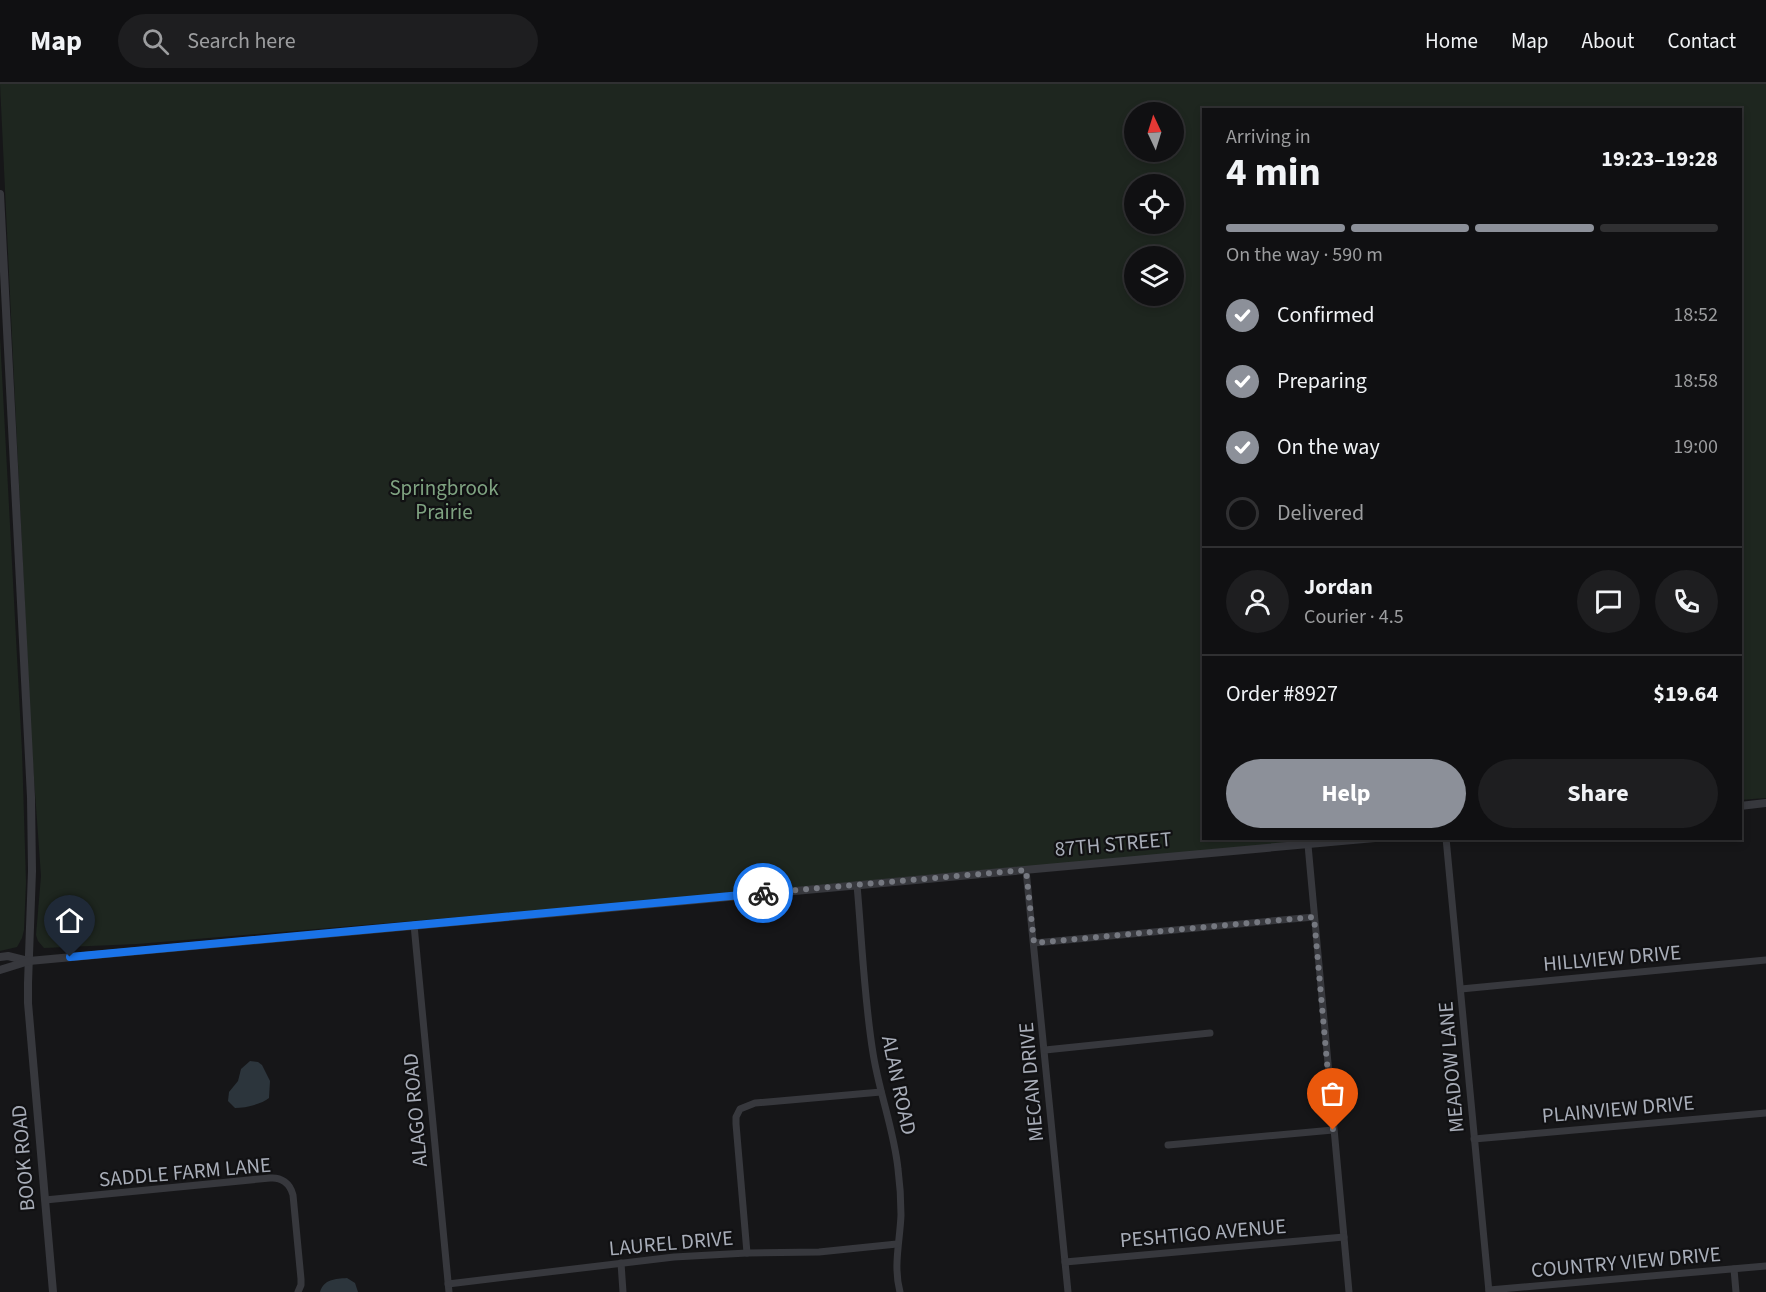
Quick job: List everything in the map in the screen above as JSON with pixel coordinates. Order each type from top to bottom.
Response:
[{"type":"street","name":"BOOK ROAD","points":[[0,194],[31,797],[32,871],[28,1003],[53,1292]]},
{"type":"street","points":[[1742,806],[1766,803]]},
{"type":"street","name":"87TH STREET","points":[[0,970],[29,961],[1356,840]]},
{"type":"street","name":"MEADOW LANE","points":[[1446,840],[1489,1291]]},
{"type":"street","points":[[1308,845],[1349,1292]]},
{"type":"street","name":"MECAN DRIVE","points":[[1026,870],[1068,1292]]},
{"type":"street","name":"ALAN ROAD","points":[[857,885],[871,1038],[898,1168],[901,1215],[897,1244],[897,1275],[900,1292]]},
{"type":"street","points":[[1034,943],[1314,917]]},
{"type":"street","name":"ALAGO ROAD","points":[[414,925],[449,1288]]},
{"type":"street","name":"87TH STREET","points":[[0,957],[8,956],[29,961]]},
{"type":"street","name":"HILLVIEW DRIVE","points":[[1461,989],[1766,960]]},
{"type":"street","points":[[1045,1050],[1210,1033]]},
{"type":"street","points":[[747,1253],[736,1124],[736,1117],[740,1109],[755,1103],[881,1092]]},
{"type":"street","name":"PLAINVIEW DRIVE","points":[[1474,1139],[1766,1113]]},
{"type":"street","points":[[1168,1145],[1333,1130]]},
{"type":"street","name":"SADDLE FARM LANE","points":[[45,1200],[279,1178],[289,1185],[293,1195],[302,1279],[298,1292]]},
{"type":"street","name":"PESHTIGO AVENUE","points":[[1065,1262],[1344,1237]]},
{"type":"street","name":"LAUREL DRIVE","points":[[449,1288],[674,1257],[819,1252],[897,1244]]},
{"type":"street","points":[[621,1263],[623,1292]]},
{"type":"street","name":"COUNTRY VIEW DRIVE","points":[[1489,1291],[1766,1266]]},
{"type":"street","points":[[1734,1269],[1736,1292]]},
{"type":"green space","name":"Springbrook Prairie","points":[[0,84],[1766,84],[1766,798],[1742,800],[1742,108],[1202,108],[1202,840],[1348,840],[137,944],[44,948],[36,935],[41,876],[31,737]]},
{"type":"green space","points":[[0,337],[22,751],[26,882],[22,938],[17,947],[0,951]]},
{"type":"shaded area","points":[[250,1061],[262,1065],[270,1081],[269,1098],[253,1105],[235,1108],[228,1101],[229,1092],[238,1081],[241,1069]]},
{"type":"shaded area","points":[[347,1278],[355,1283],[358,1292],[320,1292],[327,1282]]},
{"type":"way so far","points":[[763,893],[1026,870],[1034,943],[1314,917],[1333,1130]]},
{"type":"route","points":[[70,957],[763,893]]}]
